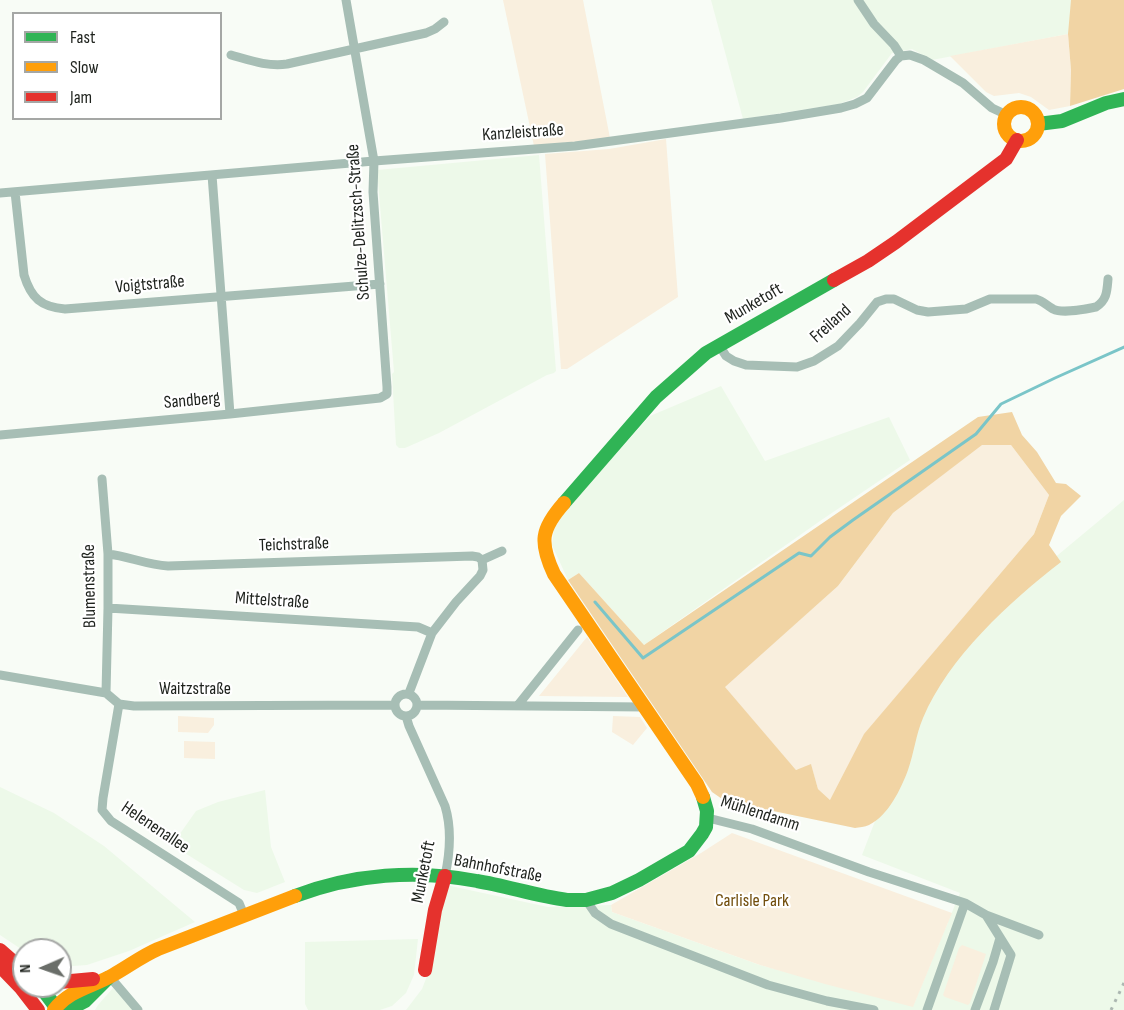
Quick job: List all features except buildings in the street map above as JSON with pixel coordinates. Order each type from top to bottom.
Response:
[{"type":"street","name":"Schulze-Delitzsch-Straße","points":[[346,0],[374,161],[373,192],[387,394]]},
{"type":"street","points":[[858,0],[874,24],[901,56],[924,60],[963,83],[992,108],[1006,115]]},
{"type":"street","points":[[231,55],[277,65],[426,33],[444,22]]},
{"type":"street","name":"Kanzleistraße","points":[[0,193],[575,146],[740,124],[855,105],[867,98],[901,56]]},
{"type":"street","name":"Munketoft","points":[[543,537],[555,513],[656,397],[706,353],[868,261],[1006,159],[1017,140],[1023,141],[1032,136],[1038,124],[1062,122],[1106,103],[1124,99]]},
{"type":"street","points":[[1017,140],[1008,135],[1004,119],[1016,107],[1033,111],[1038,124]]},
{"type":"street","points":[[212,175],[230,414]]},
{"type":"street","name":"Voigtstraße","points":[[15,192],[24,275],[28,287],[40,302],[56,308],[380,284]]},
{"type":"street","name":"Freiland","points":[[719,345],[726,356],[746,365],[796,367],[814,361],[838,346],[877,302],[886,299],[894,299],[917,310],[928,312],[966,309],[990,300],[1036,299],[1061,311],[1096,307],[1105,299],[1107,279]]},
{"type":"street","name":"Sandberg","points":[[0,435],[230,414],[380,398],[387,394]]},
{"type":"street","name":"Blumenstraße","points":[[102,479],[108,554],[106,693]]},
{"type":"street","name":"Mühlendamm","points":[[543,537],[544,550],[554,573],[697,784],[705,801],[708,818],[752,829],[869,872],[965,903],[986,915],[1039,935]]},
{"type":"street","points":[[409,693],[432,633],[480,576],[484,565],[482,560],[502,551]]},
{"type":"street","name":"Teichstraße","points":[[108,554],[147,564],[168,566],[472,556],[482,560]]},
{"type":"street","name":"Mittelstraße","points":[[108,608],[418,627],[432,633]]},
{"type":"street","points":[[518,705],[578,630]]},
{"type":"street","points":[[0,675],[106,693],[119,704]]},
{"type":"street","points":[[409,693],[415,697],[418,705],[413,714],[403,716],[397,712],[395,705],[399,696],[409,693]]},
{"type":"street","name":"Waitzstraße","points":[[119,704],[134,706],[395,705]]},
{"type":"street","name":"Helenenallee","points":[[119,704],[102,810],[111,821],[239,903],[244,915]]},
{"type":"street","points":[[418,705],[645,707]]},
{"type":"street","name":"Munketoft","points":[[406,716],[445,806],[450,838],[448,862],[435,910],[425,970]]},
{"type":"street","points":[[708,818],[700,837],[689,850],[638,880],[610,893],[586,900],[595,914],[611,924],[768,985],[827,1001],[874,1010]]},
{"type":"street","name":"Bahnhofstraße","points":[[58,1009],[70,995],[92,983],[110,977],[161,948],[314,889],[343,882],[382,876],[445,876],[474,880],[552,898],[586,900]]},
{"type":"street","points":[[927,1010],[965,903]]},
{"type":"street","points":[[986,915],[1011,956],[994,1010]]},
{"type":"street","points":[[975,1010],[1000,938]]},
{"type":"street","points":[[0,950],[12,960]]},
{"type":"street","points":[[1,967],[12,979]]},
{"type":"street","points":[[110,977],[138,1010]]},
{"type":"street","name":"Bahnhofstraße","points":[[72,981],[110,977]]},
{"type":"street","name":"Bahnhofstraße","points":[[58,1009],[77,1007],[93,995],[110,977]]},
{"type":"street","name":"Bahnhofstraße","points":[[86,1010],[93,995]]},
{"type":"street","points":[[29,998],[38,1010]]},
{"type":"street","points":[[34,998],[58,1009]]},
{"type":"shaded area","points":[[711,0],[1124,0],[1124,15],[1068,34],[932,60],[912,49],[892,53],[857,97],[839,104],[743,119]]},
{"type":"shaded area","points":[[1071,0],[1124,0],[1124,89],[1070,106],[1071,70],[1068,34]]},
{"type":"shaded area","points":[[539,155],[556,371],[439,433],[405,448],[399,448],[396,445],[392,374],[394,372],[377,170]]},
{"type":"shaded area","points":[[721,386],[765,461],[889,417],[910,460],[644,645],[579,573],[568,580],[552,545],[554,529],[566,509],[650,416]]},
{"type":"shaded area","points":[[1012,412],[1022,435],[1037,452],[1056,483],[1066,484],[1081,496],[1061,516],[1049,545],[1061,562],[1021,594],[982,632],[948,674],[923,718],[902,785],[888,809],[876,821],[867,826],[855,828],[725,801],[712,792],[568,580],[579,573],[644,645],[978,417]],"holes":[[[982,445],[1011,445],[1049,495],[1034,534],[864,734],[830,800],[818,789],[811,764],[796,770],[725,687],[838,586],[893,513]]]},
{"type":"shaded area","points":[[1124,500],[1124,1010],[406,1010],[422,989],[429,971],[446,885],[548,907],[611,905],[612,912],[760,965],[913,1006],[960,893],[862,855],[920,704],[1011,594]]},
{"type":"shaded area","points":[[0,787],[54,813],[104,846],[195,922],[129,951],[87,965],[72,966],[72,938],[12,938],[12,943],[0,935]]},
{"type":"shaded area","points":[[265,790],[271,847],[285,882],[257,893],[244,890],[172,845],[196,811],[218,802]]},
{"type":"shaded area","points":[[418,939],[414,975],[406,993],[392,1006],[380,1010],[308,1010],[305,1004],[305,942]]},
{"type":"shaded area","points":[[113,988],[133,1010],[95,1010]]},
{"type":"green space","points":[[503,0],[583,0],[610,138],[534,146]]},
{"type":"green space","points":[[1068,34],[1071,70],[1070,106],[1049,110],[1031,97],[1019,93],[994,96],[986,92],[950,56]]},
{"type":"green space","points":[[666,139],[678,297],[567,369],[561,369],[545,154],[609,149]]},
{"type":"green space","points":[[982,444],[1011,445],[1049,495],[1034,534],[864,735],[831,801],[818,789],[811,765],[796,770],[724,687],[838,586],[893,513]]},
{"type":"green space","points":[[587,637],[628,697],[539,696]]},
{"type":"green space","points":[[178,716],[214,718],[214,725],[208,733],[178,732]]},
{"type":"green space","points":[[613,716],[640,717],[647,728],[633,745],[612,732]]},
{"type":"green space","points":[[184,741],[215,742],[215,759],[184,758]]},
{"type":"green space","name":"Carlisle Park","points":[[732,833],[952,913],[913,1007],[760,965],[612,912],[611,905]]},
{"type":"green space","points":[[962,945],[986,954],[968,1005],[943,995]]},
{"type":"waterway","points":[[595,602],[643,658],[799,553],[811,556],[830,537],[976,434],[1001,404],[1124,347]]},
{"type":"railway","points":[[1111,1010],[1124,983]]},
{"type":"traffic: fast","points":[[1038,124],[1062,121],[1106,103],[1124,99]]},
{"type":"traffic: fast","points":[[564,503],[656,397],[706,353],[834,280]]},
{"type":"traffic: fast","points":[[295,896],[362,878],[431,875],[488,883],[567,900],[586,900],[612,893],[689,851],[706,827],[707,811],[703,797]]},
{"type":"traffic: fast","points":[[68,1010],[85,1001],[108,978]]},
{"type":"traffic: fast","points":[[49,998],[58,1010]]},
{"type":"traffic: slow","points":[[1021,107],[1033,112],[1038,124],[1033,136],[1021,141],[1009,136],[1004,124],[1009,112],[1021,107]]},
{"type":"traffic: slow","points":[[564,503],[556,512],[545,536],[546,553],[554,574],[697,784],[703,797]]},
{"type":"traffic: slow","points":[[54,1010],[74,993],[113,975],[152,952],[295,896]]},
{"type":"traffic: jam","points":[[834,280],[896,242],[1006,159],[1017,140]]},
{"type":"traffic: jam","points":[[425,970],[435,910],[445,876]]},
{"type":"traffic: jam","points":[[0,950],[12,960]]},
{"type":"traffic: jam","points":[[0,966],[38,1010]]},
{"type":"traffic: jam","points":[[72,981],[93,979]]}]
